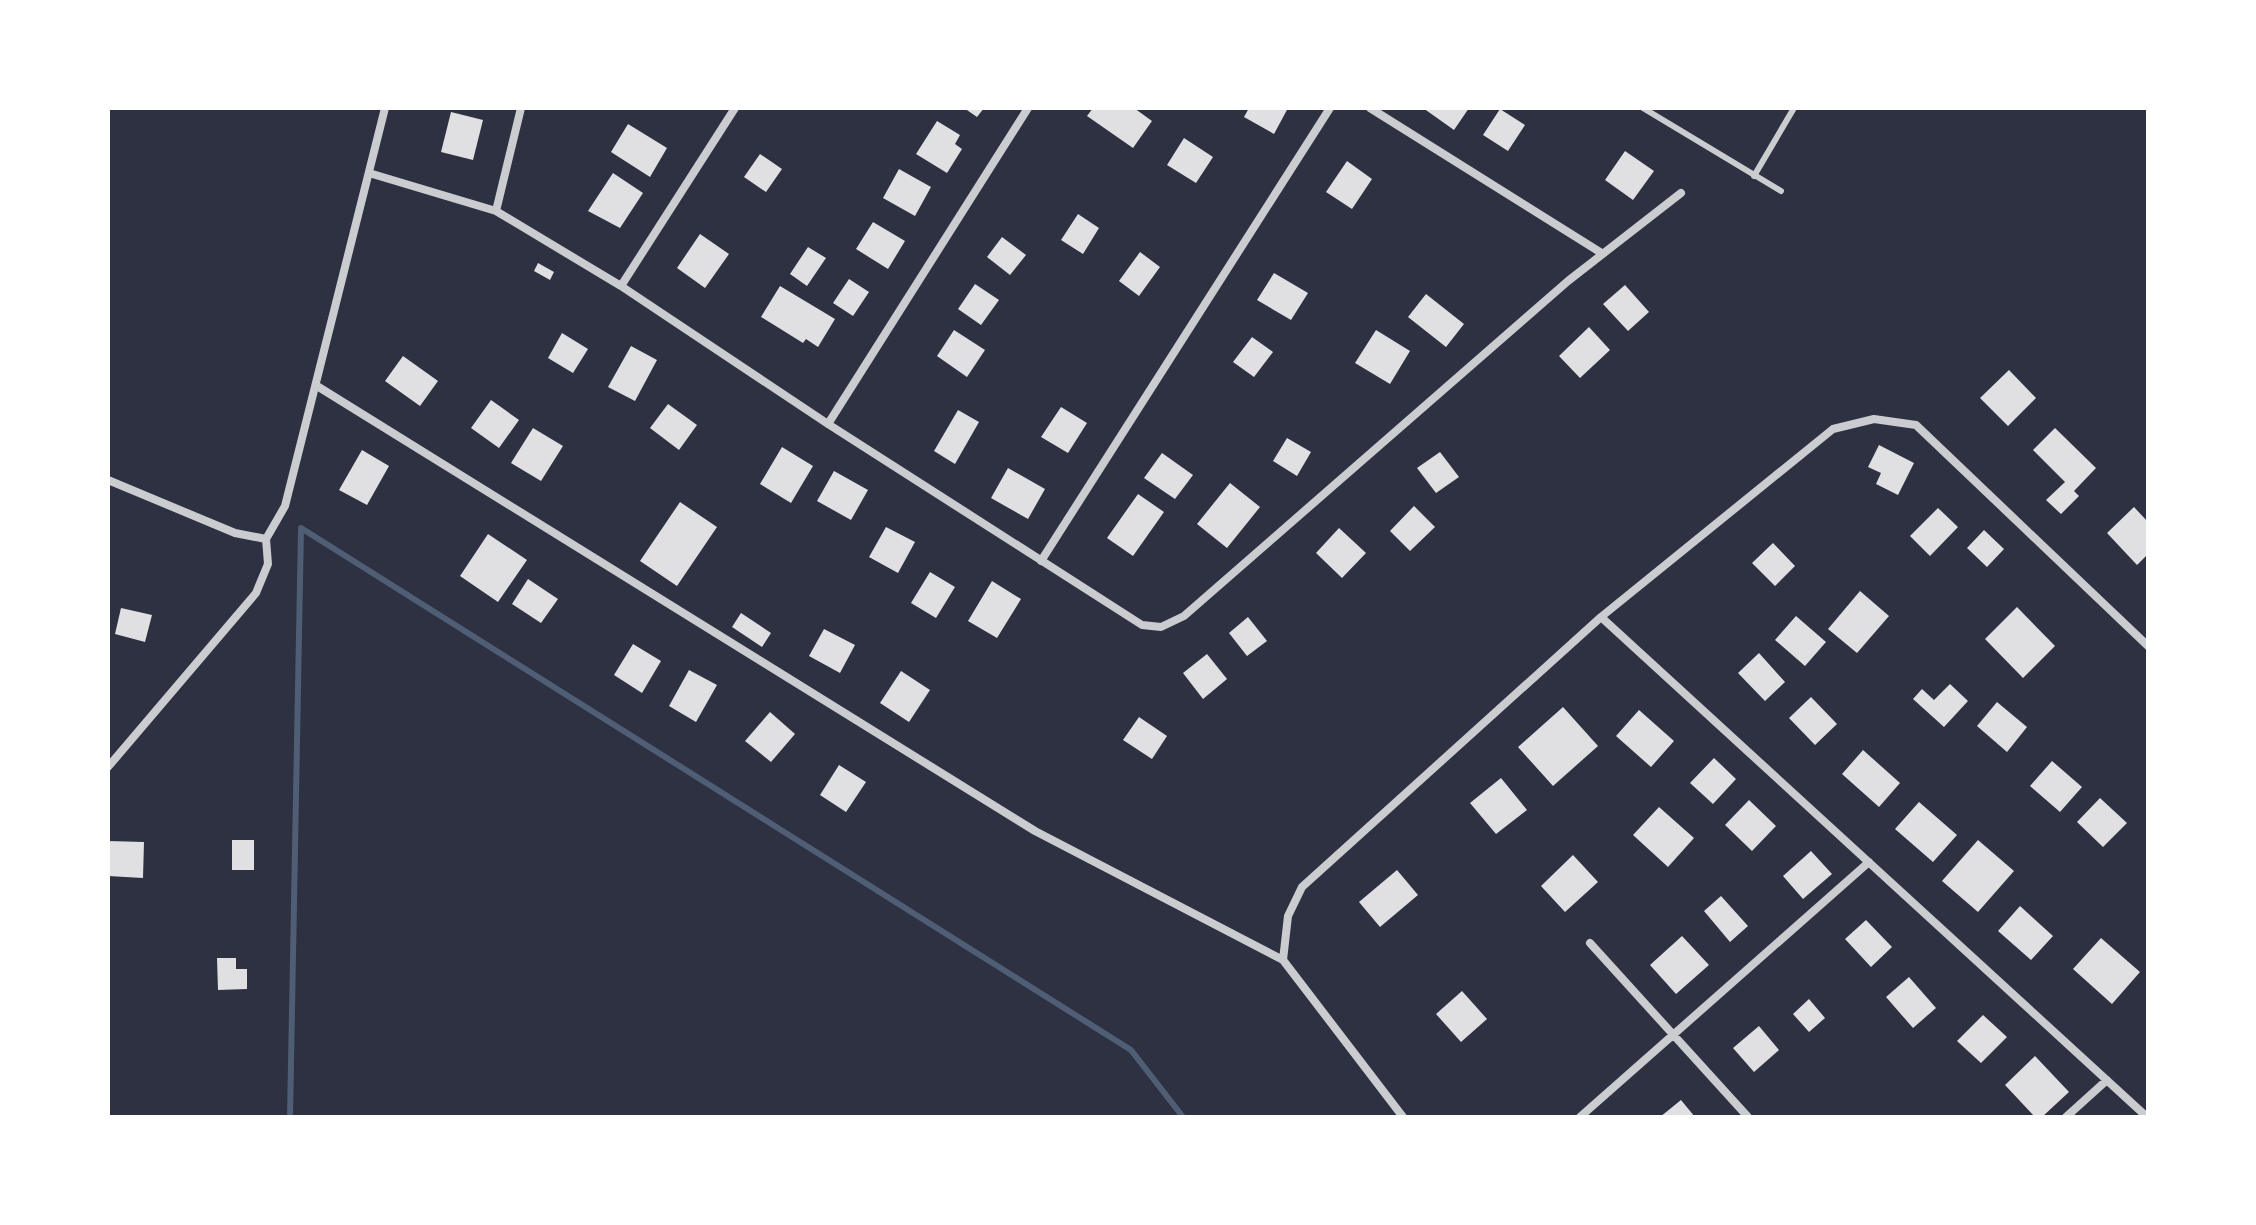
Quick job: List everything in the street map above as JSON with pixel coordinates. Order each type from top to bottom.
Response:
[{"type":"street","points":[[108,767],[256,593],[268,564],[266,539],[285,506],[317,386],[385,108]]},
{"type":"street","points":[[496,211],[521,108]]},
{"type":"street","points":[[621,286],[735,108]]},
{"type":"street","points":[[828,424],[1028,108]]},
{"type":"street","points":[[1041,561],[1330,108]]},
{"type":"street","points":[[1370,108],[1603,254]]},
{"type":"street","points":[[369,173],[496,211],[621,286],[828,424],[1142,625],[1161,627],[1184,616],[1603,254],[1681,193]]},
{"type":"street","points":[[317,386],[1035,831],[1283,960],[1403,1117]]},
{"type":"street","points":[[1283,960],[1288,916],[1302,887],[1601,617],[1833,429],[1874,419],[1916,425],[2148,646]]},
{"type":"street","points":[[108,480],[235,533],[266,539]]},
{"type":"street","points":[[1601,617],[2147,1117]]},
{"type":"street","points":[[1580,1117],[1869,862]]},
{"type":"street","points":[[1590,943],[1748,1117]]},
{"type":"street","points":[[2066,1117],[2107,1080]]},
{"type":"lane","points":[[1643,108],[1781,191]]},
{"type":"lane","points":[[1754,176],[1794,108]]},
{"type":"building","points":[[964,108],[984,108],[977,117]]},
{"type":"building","points":[[1093,108],[1134,108],[1152,121],[1133,148],[1087,116]]},
{"type":"building","points":[[1249,108],[1288,108],[1274,134],[1244,117]]},
{"type":"building","points":[[1423,108],[1469,108],[1454,130]]},
{"type":"building","points":[[1500,109],[1525,125],[1508,151],[1483,135]]},
{"type":"building","points":[[451,112],[483,120],[473,160],[441,152]]},
{"type":"building","points":[[937,121],[960,135],[955,144],[962,149],[947,173],[916,154]]},
{"type":"building","points":[[628,124],[667,148],[650,177],[611,152]]},
{"type":"building","points":[[1184,138],[1213,157],[1196,183],[1167,165]]},
{"type":"building","points":[[1625,151],[1654,171],[1633,200],[1605,180]]},
{"type":"building","points":[[760,154],[782,169],[766,192],[744,177]]},
{"type":"building","points":[[1347,161],[1372,179],[1352,209],[1326,192]]},
{"type":"building","points":[[899,169],[931,187],[915,216],[883,198]]},
{"type":"building","points":[[613,173],[643,193],[620,228],[588,211]]},
{"type":"building","points":[[1078,214],[1099,228],[1083,254],[1061,240]]},
{"type":"building","points":[[873,222],[905,241],[888,269],[856,249]]},
{"type":"building","points":[[700,234],[729,254],[705,288],[677,268]]},
{"type":"building","points":[[1002,237],[1026,255],[1010,275],[987,257]]},
{"type":"building","points":[[808,247],[826,258],[807,286],[790,274]]},
{"type":"building","points":[[1140,252],[1160,267],[1139,296],[1119,281]]},
{"type":"building","points":[[538,263],[554,272],[550,280],[534,271]]},
{"type":"building","points":[[1274,273],[1308,293],[1291,320],[1257,300]]},
{"type":"building","points":[[849,279],[869,292],[853,316],[833,303]]},
{"type":"building","points":[[975,284],[999,300],[981,325],[958,309]]},
{"type":"building","points":[[1625,285],[1649,312],[1628,331],[1603,304]]},
{"type":"building","points":[[780,286],[835,319],[818,347],[806,339],[803,343],[761,317]]},
{"type":"building","points":[[1426,294],[1464,324],[1446,347],[1408,317]]},
{"type":"building","points":[[1589,327],[1610,350],[1580,378],[1559,356]]},
{"type":"building","points":[[954,330],[985,350],[967,377],[937,356]]},
{"type":"building","points":[[1376,330],[1410,351],[1390,384],[1355,363]]},
{"type":"building","points":[[562,333],[588,349],[573,373],[548,358]]},
{"type":"building","points":[[1252,337],[1273,352],[1254,377],[1233,362]]},
{"type":"building","points":[[631,346],[657,360],[635,401],[608,387]]},
{"type":"building","points":[[403,356],[438,381],[420,406],[385,381]]},
{"type":"building","points":[[2009,370],[2036,398],[2008,426],[1980,398]]},
{"type":"building","points":[[491,400],[519,420],[499,448],[471,428]]},
{"type":"building","points":[[668,404],[697,425],[679,450],[650,428]]},
{"type":"building","points":[[1061,407],[1087,423],[1068,453],[1041,437]]},
{"type":"building","points":[[958,410],[979,422],[955,464],[934,451]]},
{"type":"building","points":[[533,428],[563,446],[541,481],[511,463]]},
{"type":"building","points":[[2055,428],[2096,468],[2074,491],[2079,496],[2061,514],[2046,500],[2065,482],[2033,450]]},
{"type":"building","points":[[1287,438],[1311,452],[1297,476],[1273,461]]},
{"type":"building","points":[[1879,445],[1914,463],[1898,495],[1876,484],[1881,473],[1868,467]]},
{"type":"building","points":[[782,447],[813,466],[791,503],[760,484]]},
{"type":"building","points":[[362,450],[389,466],[367,505],[339,490]]},
{"type":"building","points":[[1440,452],[1459,477],[1436,493],[1417,468]]},
{"type":"building","points":[[1162,453],[1193,475],[1175,499],[1144,478]]},
{"type":"building","points":[[1008,468],[1045,489],[1028,519],[991,498]]},
{"type":"building","points":[[834,471],[868,490],[851,520],[817,501]]},
{"type":"building","points":[[1230,483],[1260,507],[1227,548],[1197,524]]},
{"type":"building","points":[[1138,494],[1164,512],[1133,556],[1107,538]]},
{"type":"building","points":[[680,502],[717,527],[677,586],[640,561]]},
{"type":"building","points":[[1414,506],[1435,527],[1410,551],[1390,531]]},
{"type":"building","points":[[2134,507],[2148,522],[2148,554],[2137,565],[2107,533]]},
{"type":"building","points":[[1938,508],[1958,527],[1930,556],[1910,536]]},
{"type":"building","points":[[886,527],[915,542],[898,573],[869,557]]},
{"type":"building","points":[[1339,528],[1366,553],[1342,578],[1316,553]]},
{"type":"building","points":[[1984,530],[2004,549],[1987,567],[1967,548]]},
{"type":"building","points":[[488,534],[527,560],[498,602],[460,576]]},
{"type":"building","points":[[1773,543],[1795,566],[1775,586],[1752,563]]},
{"type":"building","points":[[930,572],[955,587],[936,618],[911,603]]},
{"type":"building","points":[[528,579],[558,599],[541,623],[512,604]]},
{"type":"building","points":[[992,581],[1021,599],[997,638],[968,621]]},
{"type":"building","points":[[1860,591],[1889,616],[1857,653],[1828,629]]},
{"type":"building","points":[[2017,607],[2055,646],[2023,678],[1985,639]]},
{"type":"building","points":[[121,608],[152,615],[145,642],[115,634]]},
{"type":"building","points":[[741,613],[771,633],[762,647],[732,627]]},
{"type":"building","points":[[1796,616],[1826,642],[1805,666],[1775,640]]},
{"type":"building","points":[[1248,617],[1267,641],[1247,656],[1229,633]]},
{"type":"building","points":[[824,629],[855,645],[840,673],[809,656]]},
{"type":"building","points":[[633,644],[661,661],[642,693],[614,675]]},
{"type":"building","points":[[1759,653],[1785,682],[1765,701],[1738,673]]},
{"type":"building","points":[[1207,654],[1227,679],[1203,699],[1183,673]]},
{"type":"building","points":[[689,670],[717,685],[696,722],[669,706]]},
{"type":"building","points":[[901,671],[930,690],[909,722],[880,703]]},
{"type":"building","points":[[1950,684],[1968,701],[1944,727],[1913,699],[1922,689],[1934,700]]},
{"type":"building","points":[[1811,697],[1837,724],[1815,745],[1789,718]]},
{"type":"building","points":[[1997,702],[2027,727],[2007,752],[1977,726]]},
{"type":"building","points":[[1563,707],[1598,746],[1553,786],[1518,747]]},
{"type":"building","points":[[1639,710],[1674,741],[1651,767],[1616,736]]},
{"type":"building","points":[[770,712],[795,734],[771,762],[745,741]]},
{"type":"building","points":[[1139,717],[1167,736],[1152,759],[1123,740]]},
{"type":"building","points":[[1863,750],[1900,783],[1879,807],[1842,774]]},
{"type":"building","points":[[1714,758],[1736,779],[1713,804],[1690,783]]},
{"type":"building","points":[[2052,761],[2082,787],[2060,812],[2030,786]]},
{"type":"building","points":[[839,765],[866,782],[846,812],[820,795]]},
{"type":"building","points":[[1501,778],[1527,810],[1496,834],[1470,803]]},
{"type":"building","points":[[2100,798],[2127,823],[2103,847],[2077,822]]},
{"type":"building","points":[[1749,800],[1776,826],[1752,851],[1725,825]]},
{"type":"building","points":[[1919,802],[1957,835],[1933,862],[1895,829]]},
{"type":"building","points":[[1659,807],[1694,838],[1668,867],[1633,835]]},
{"type":"building","points":[[232,840],[254,840],[254,870],[232,870]]},
{"type":"building","points":[[1978,840],[2014,871],[1978,912],[1942,881]]},
{"type":"building","points":[[108,841],[144,842],[143,878],[108,876]]},
{"type":"building","points":[[1811,851],[1832,874],[1803,899],[1783,876]]},
{"type":"building","points":[[1573,855],[1598,882],[1565,912],[1541,886]]},
{"type":"building","points":[[1397,870],[1418,895],[1380,927],[1359,902]]},
{"type":"building","points":[[1721,896],[1748,926],[1730,942],[1704,911]]},
{"type":"building","points":[[2020,906],[2053,936],[2031,960],[1998,931]]},
{"type":"building","points":[[1866,920],[1892,947],[1871,967],[1845,939]]},
{"type":"building","points":[[1682,936],[1709,965],[1676,994],[1650,965]]},
{"type":"building","points":[[2101,938],[2140,972],[2112,1004],[2073,969]]},
{"type":"building","points":[[217,958],[236,958],[236,969],[247,969],[247,989],[218,990]]},
{"type":"building","points":[[1909,977],[1936,1008],[1913,1028],[1886,997]]},
{"type":"building","points":[[1462,991],[1487,1019],[1461,1042],[1436,1014]]},
{"type":"building","points":[[1809,999],[1825,1018],[1809,1032],[1793,1014]]},
{"type":"building","points":[[1983,1015],[2007,1037],[1981,1063],[1957,1041]]},
{"type":"building","points":[[1759,1026],[1779,1050],[1754,1072],[1733,1048]]},
{"type":"building","points":[[2035,1056],[2069,1092],[2042,1117],[2035,1117],[2005,1085]]},
{"type":"building","points":[[1681,1100],[1695,1117],[1660,1117]]},
{"type":"waterway","points":[[290,1117],[301,528],[1131,1050],[1183,1117]]}]
